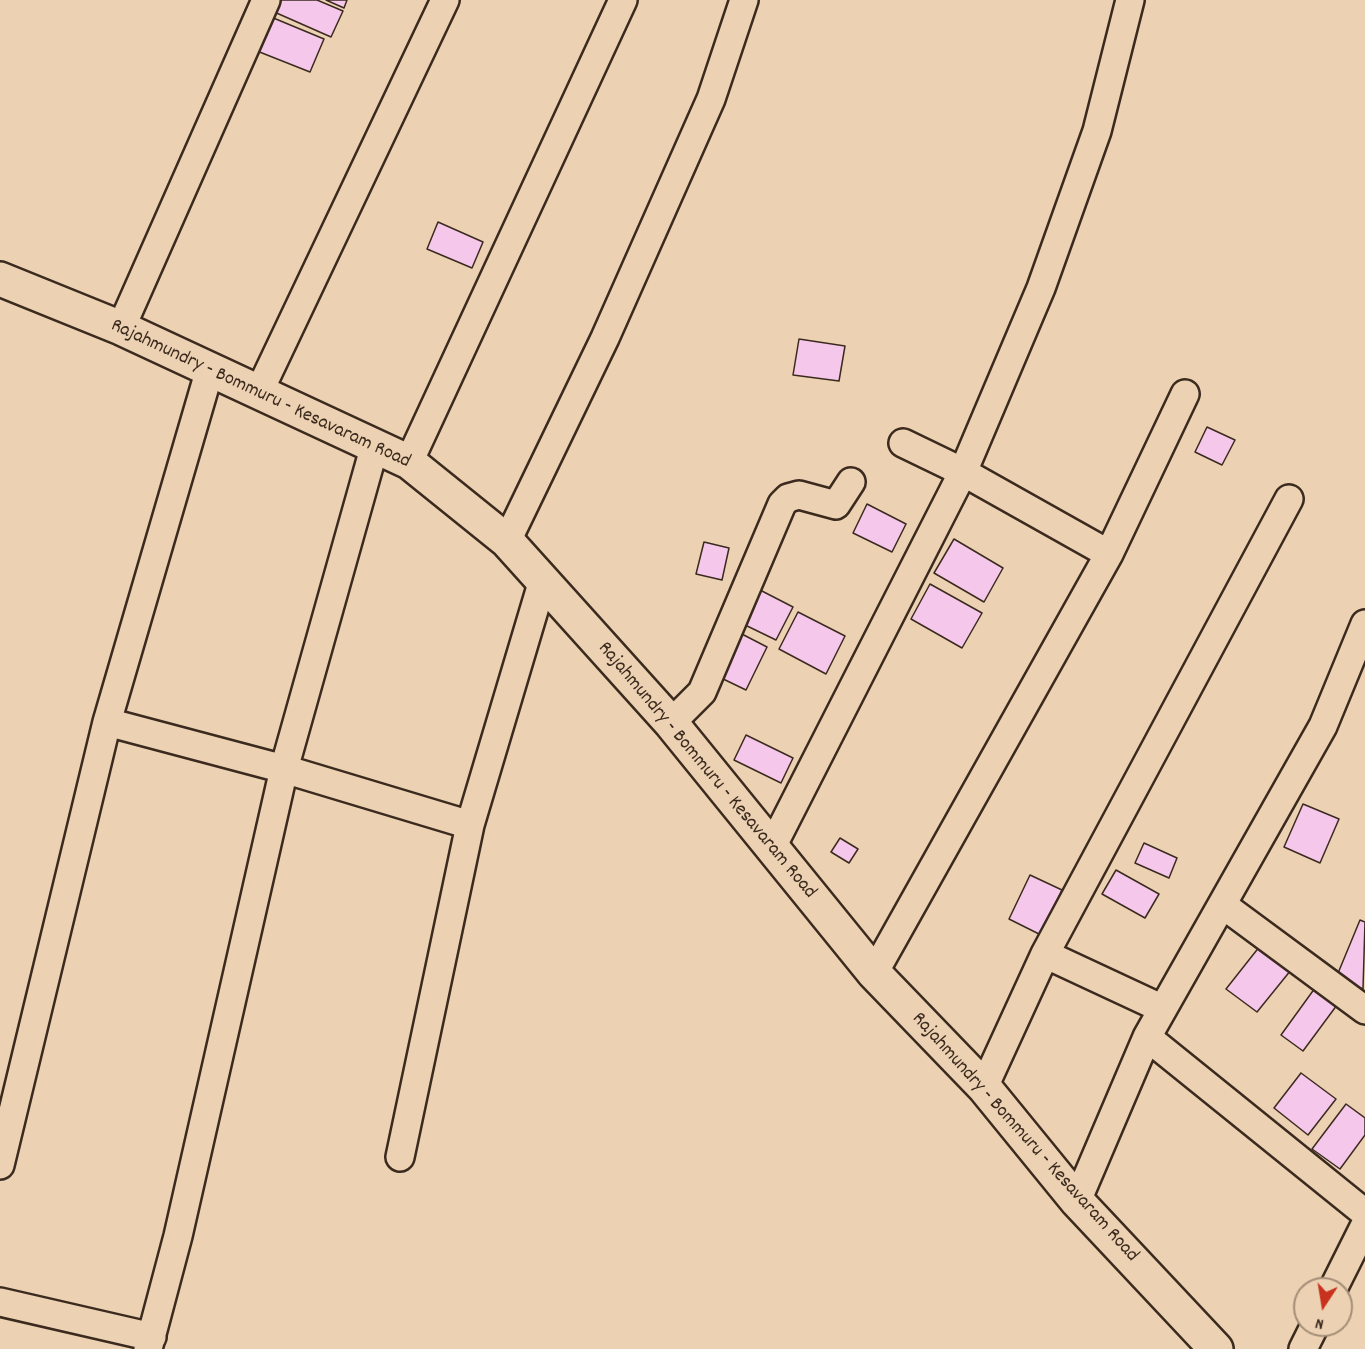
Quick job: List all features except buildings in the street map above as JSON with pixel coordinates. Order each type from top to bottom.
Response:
[{"type":"main road","name":"Rajahmundry - Bommuru - Kesavaram Road","points":[[0,279],[121,328],[409,462],[507,541],[671,723],[874,973],[984,1087],[1077,1201],[1216,1349]]},
{"type":"street","points":[[121,328],[266,0]]},
{"type":"street","points":[[259,392],[445,0]]},
{"type":"street","points":[[409,462],[623,0]]},
{"type":"street","points":[[507,541],[605,338],[711,99],[744,0]]},
{"type":"street","points":[[771,849],[963,471],[1041,288],[1097,131],[1130,0]]},
{"type":"street","points":[[0,1165],[106,722],[210,369]]},
{"type":"street","points":[[874,973],[1109,554],[1185,394]]},
{"type":"street","points":[[903,443],[963,471],[1109,554]]},
{"type":"street","points":[[0,1302],[150,1343],[178,1236],[284,769],[375,445]]},
{"type":"street","points":[[671,723],[702,692],[782,504],[788,498],[799,495],[836,505],[851,482]]},
{"type":"street","points":[[984,1087],[1045,954],[1288,499]]},
{"type":"street","points":[[400,1157],[470,825],[543,580]]},
{"type":"street","points":[[1077,1201],[1147,1037],[1323,726],[1365,624]]},
{"type":"street","points":[[106,722],[284,769],[470,825]]},
{"type":"street","points":[[1223,905],[1365,1011]]},
{"type":"street","points":[[1045,954],[1163,1009]]},
{"type":"street","points":[[1147,1037],[1365,1212]]},
{"type":"street","points":[[1339,1277],[1365,1225]]}]
